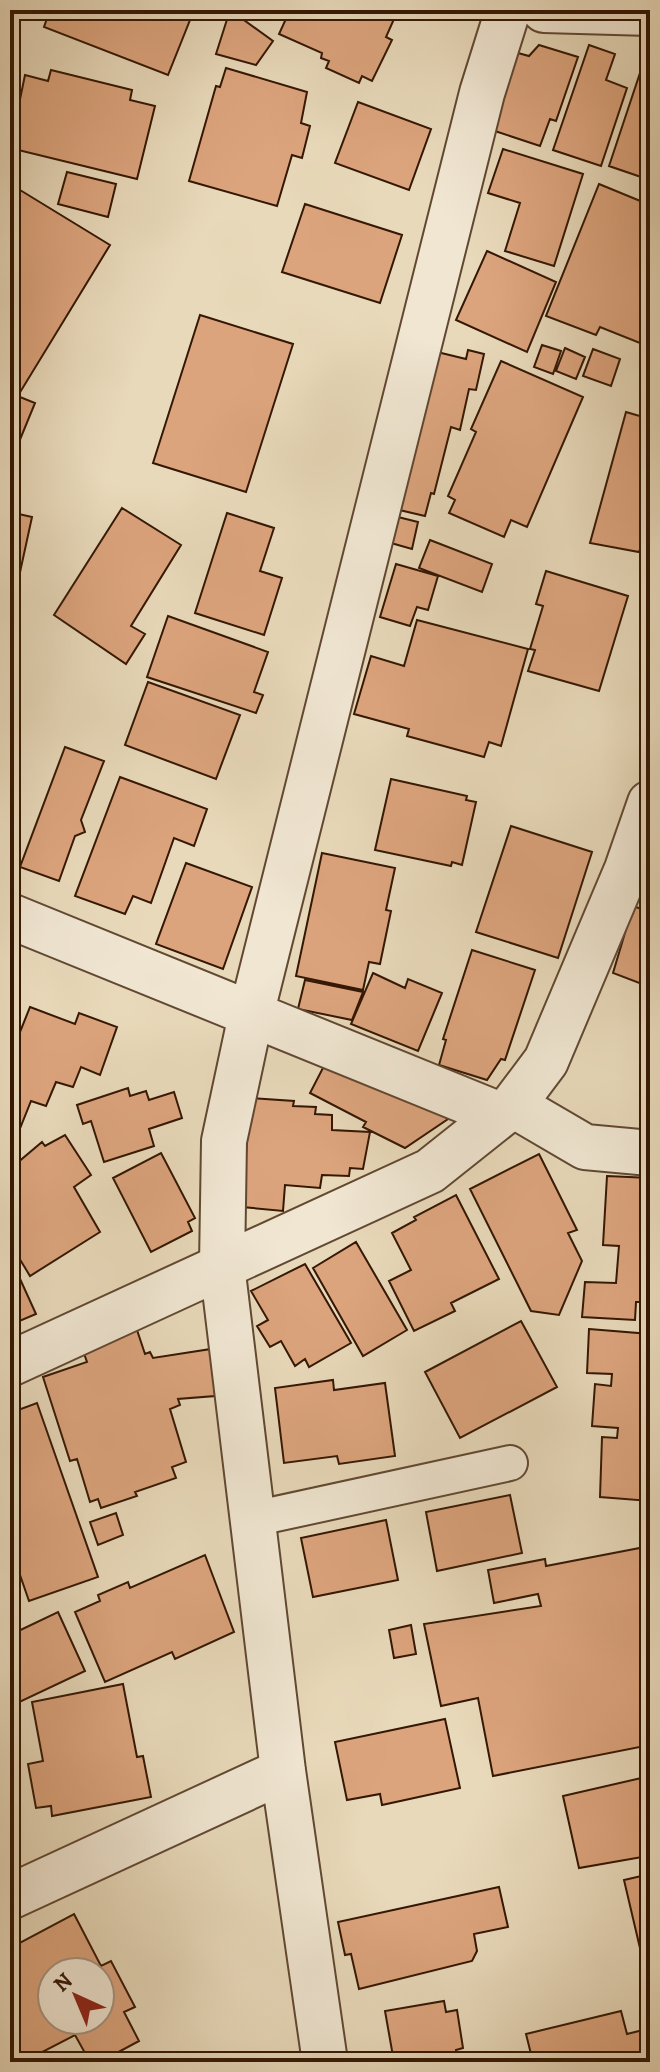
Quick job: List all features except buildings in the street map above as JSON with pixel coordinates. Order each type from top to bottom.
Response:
[{"type":"street","points":[[325,2062],[283,1771],[222,1265],[224,1141],[251,1015],[482,93],[508,10]]},
{"type":"street","points":[[544,10],[650,13]]},
{"type":"street","points":[[10,1364],[430,1171],[506,1110],[546,1061],[627,869],[650,803]]},
{"type":"street","points":[[10,916],[251,1015],[506,1110],[585,1147],[650,1153]]},
{"type":"street","points":[[10,1897],[283,1771]]},
{"type":"lane","points":[[253,1519],[510,1463]]}]
